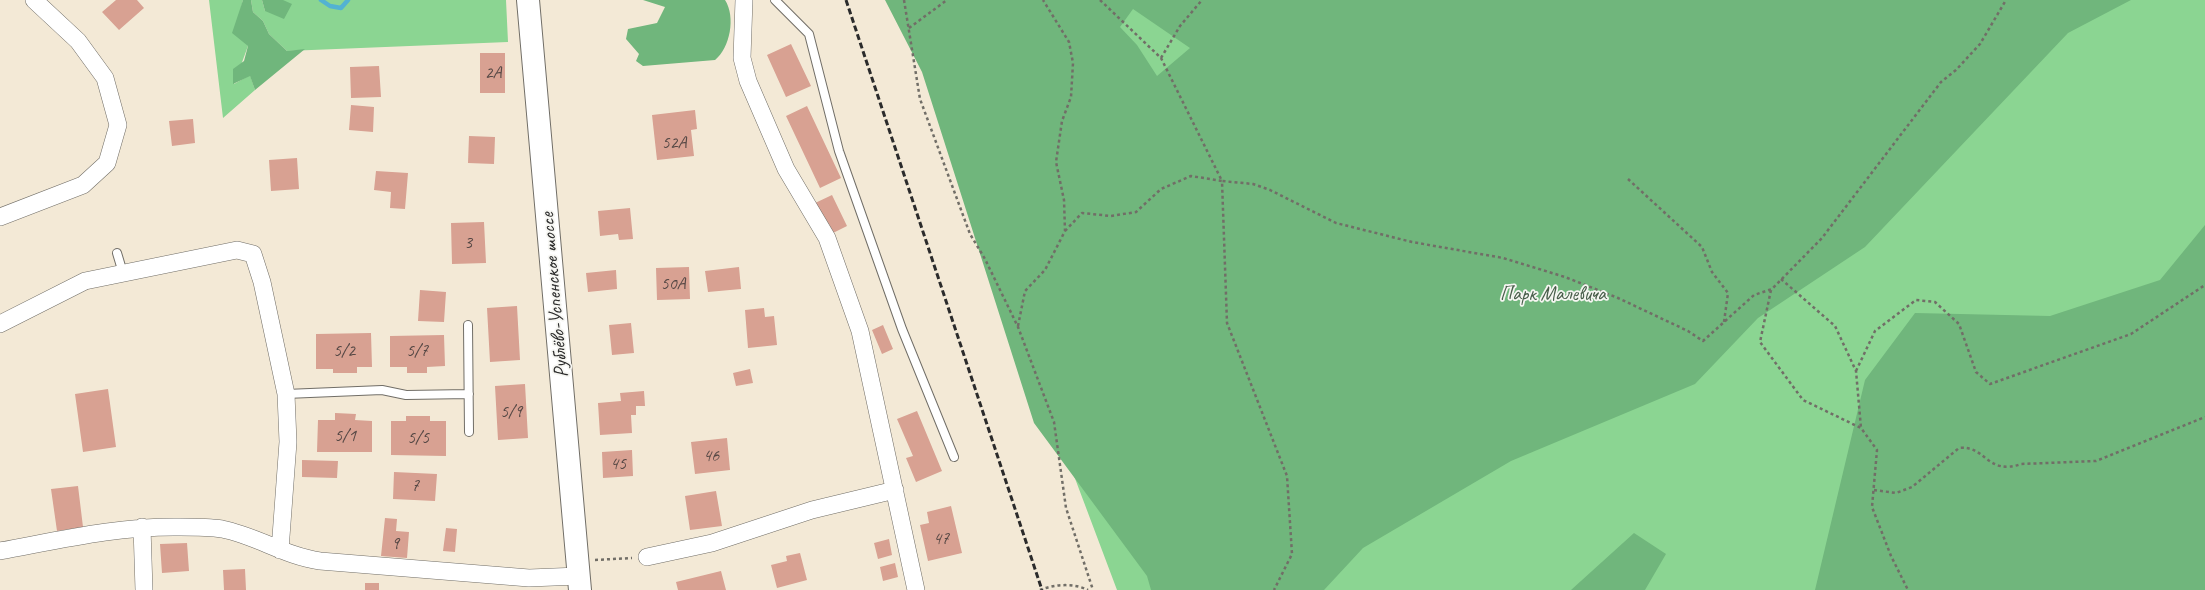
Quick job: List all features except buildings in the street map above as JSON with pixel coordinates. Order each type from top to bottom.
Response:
[{"type":"main road","name":"Рублёво-Успенское шоссе","points":[[528,0],[579,576]]},
{"type":"street","points":[[0,217],[83,184],[107,163],[118,125],[105,78],[78,41],[34,0]]},
{"type":"street","points":[[744,0],[742,58],[748,81],[786,169],[827,238],[860,331],[916,590]]},
{"type":"street","points":[[0,324],[85,281],[237,250],[253,254],[262,282],[286,394],[288,442],[280,550]]},
{"type":"street","points":[[647,557],[712,543],[812,510],[895,490]]},
{"type":"street","points":[[0,551],[142,527],[221,529],[259,539],[280,550],[305,559],[529,578],[579,576]]},
{"type":"street","points":[[142,527],[144,590]]},
{"type":"lane","points":[[775,0],[809,34],[839,151],[902,329],[954,456]]},
{"type":"lane","points":[[118,253],[122,273]]},
{"type":"lane","points":[[468,325],[469,432]]},
{"type":"lane","points":[[286,394],[382,390],[406,395],[469,394]]},
{"type":"path","points":[[904,0],[920,99],[970,234],[985,259],[1018,326],[1054,422],[1066,508],[1093,590]]},
{"type":"path","points":[[909,28],[947,0]]},
{"type":"path","points":[[1043,0],[1069,42],[1073,64],[1071,98],[1062,121],[1056,162],[1064,200],[1065,231]]},
{"type":"path","points":[[1100,0],[1104,1],[1161,58],[1222,181],[1227,323],[1287,476],[1292,554],[1274,590]]},
{"type":"path","points":[[1161,58],[1180,26],[1202,0]]},
{"type":"path","points":[[1018,326],[1025,291],[1046,270],[1065,231],[1082,213],[1111,216],[1136,212],[1161,189],[1191,176],[1253,184],[1270,190],[1336,223],[1412,242],[1503,258],[1565,277],[1618,298],[1688,331],[1703,341],[1754,295],[1772,289],[1822,238],[1941,82],[1956,70],[1980,44],[2006,0]]},
{"type":"path","points":[[1628,179],[1702,247],[1712,272],[1728,293],[1724,323]]},
{"type":"path","points":[[1781,280],[1835,326],[1856,371],[1861,428],[1876,450],[1872,507],[1891,556],[1908,590]]},
{"type":"path","points":[[1856,371],[1875,331],[1916,300],[1935,302],[1959,324],[1976,372],[1990,384],[2131,334],[2205,285]]},
{"type":"path","points":[[1772,289],[1760,342],[1803,400],[1861,428]]},
{"type":"path","points":[[1874,490],[1896,493],[1912,487],[1959,448],[1967,447],[1995,466],[2009,468],[2021,464],[2096,461],[2205,418]]},
{"type":"path","points":[[579,576],[647,557]]},
{"type":"path","points":[[1040,590],[1057,586],[1080,586],[1088,590]]},
{"type":"green space","points":[[209,0],[243,0],[239,16],[248,46],[234,84],[250,75],[255,90],[223,118]]},
{"type":"green space","points":[[243,0],[251,0],[253,12],[263,21],[269,34],[287,51],[305,49],[255,90],[250,76],[233,84],[233,69],[244,61],[248,46],[232,33]]},
{"type":"green space","points":[[251,0],[262,0],[265,11],[283,0],[506,0],[508,42],[287,51],[269,34],[263,21],[253,12]]},
{"type":"green space","points":[[262,0],[283,0],[292,4],[284,19],[265,11]]},
{"type":"green space","points":[[643,0],[725,0],[731,23],[728,40],[720,55],[715,60],[643,66],[636,61],[639,54],[626,39],[628,29],[657,23],[665,7]]},
{"type":"green space","name":"Парк Малевича","points":[[885,0],[2131,0],[2068,33],[1865,247],[1758,318],[1695,384],[1511,461],[1363,548],[1324,590],[1151,590],[1147,576],[1034,423],[922,72]],"holes":[[[1133,9],[1190,48],[1157,76],[1137,45],[1120,27]]]},
{"type":"green space","name":"Парк Малевича","points":[[902,0],[2205,0],[2205,590],[1117,590],[1018,327]]},
{"type":"green space","points":[[2205,225],[2205,590],[1815,590],[1865,380],[1915,313],[2050,316],[2160,280]]},
{"type":"green space","points":[[1634,533],[1666,554],[1645,590],[1571,590]]},
{"type":"waterway","points":[[321,0],[330,6],[341,8],[348,0]]},
{"type":"railway","points":[[846,0],[1042,590]]}]
